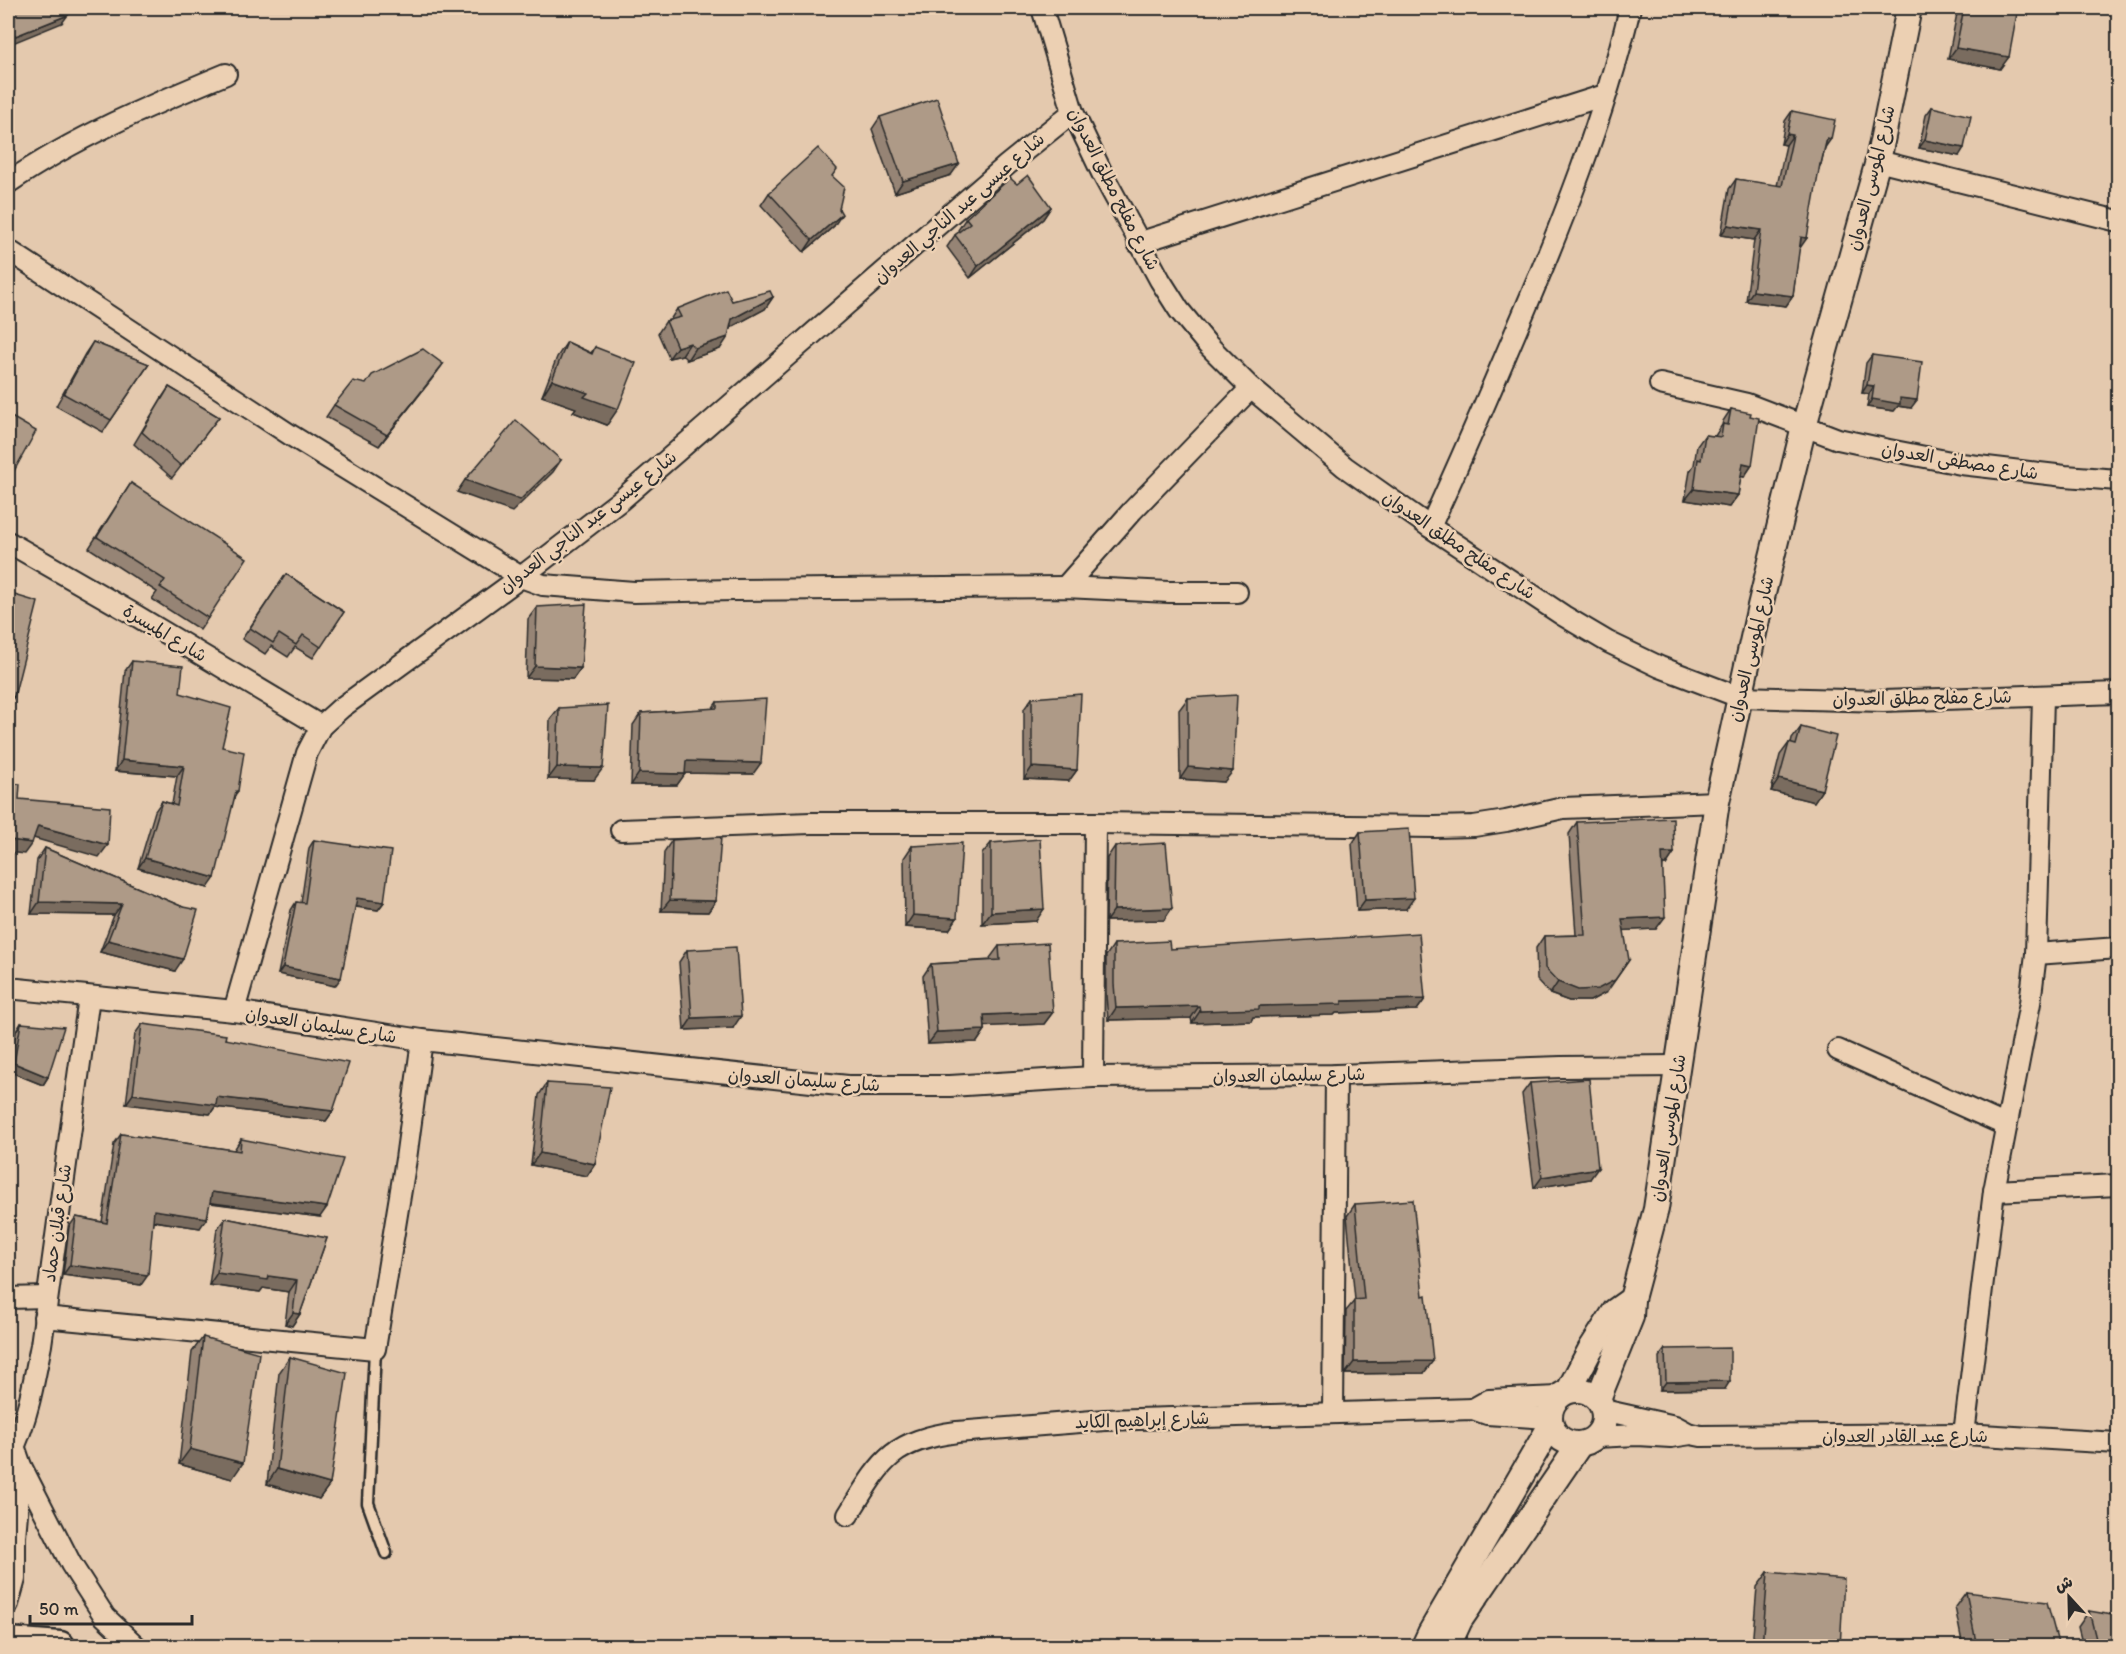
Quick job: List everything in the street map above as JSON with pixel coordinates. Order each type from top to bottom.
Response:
[{"type":"main road","points":[[8,1642],[60,1647]]},
{"type":"street","name":"شارع مفلح مطلق العدوان","points":[[1042,8],[1073,112],[1138,243],[1179,310],[1207,344],[1251,388],[1345,467],[1564,616],[1608,642],[1660,667],[1739,698],[1883,700],[2118,693]]},
{"type":"street","points":[[1430,527],[1475,429],[1557,236],[1605,95],[1630,8]]},
{"type":"street","name":"شارع الموسى العدوان","points":[[1601,1405],[1631,1317],[1632,1299],[1656,1209],[1717,802],[1739,698],[1804,426],[1878,161],[1909,8]]},
{"type":"street","points":[[8,183],[53,154],[157,102],[226,74]]},
{"type":"street","points":[[1138,243],[1605,95]]},
{"type":"street","name":"شارع عيسى عبد الناجي العدوان","points":[[234,1011],[307,753],[321,726],[341,708],[621,501],[998,172],[1073,112]]},
{"type":"street","points":[[1878,161],[2118,220]]},
{"type":"street","points":[[8,249],[282,429],[521,577],[543,585],[634,592],[1065,587],[1237,592]]},
{"type":"street","name":"شارع مصطفى العدوان","points":[[1660,384],[1746,404],[1838,439],[1961,464],[2118,480]]},
{"type":"street","points":[[1065,587],[1132,511],[1251,388]]},
{"type":"street","name":"شارع الميسرة","points":[[8,542],[321,726]]},
{"type":"street","points":[[1964,1434],[1994,1191],[2030,1003],[2036,954],[2043,697]]},
{"type":"street","points":[[621,830],[811,823],[1474,826],[1563,808],[1717,802]]},
{"type":"street","points":[[1093,1077],[1095,823]]},
{"type":"street","points":[[2036,954],[2118,948]]},
{"type":"street","name":"شارع سليمان العدوان","points":[[8,988],[234,1011],[422,1040],[848,1086],[950,1086],[1093,1077],[1336,1075],[1561,1066],[1677,1066]]},
{"type":"street","name":"شارع قبلان حماد","points":[[11,1436],[25,1420],[31,1401],[89,998]]},
{"type":"street","points":[[44,1317],[375,1349],[406,1158],[422,1040]]},
{"type":"street","points":[[1838,1050],[2005,1125]]},
{"type":"street","points":[[1333,1413],[1336,1075]]},
{"type":"street","points":[[1994,1191],[2118,1185]]},
{"type":"street","points":[[8,1298],[47,1297]]},
{"type":"street","points":[[1424,1647],[1590,1350],[1615,1311],[1632,1299]]},
{"type":"street","points":[[1448,1647],[1460,1620],[1587,1441],[1603,1425],[1601,1405],[1585,1391],[1557,1408]]},
{"type":"street","name":"شارع إبراهيم الكايد","points":[[848,1515],[883,1462],[896,1450],[935,1435],[1105,1420],[1473,1409],[1489,1400],[1557,1408]]},
{"type":"street","name":"شارع عبد القادر العدوان","points":[[1601,1405],[1675,1425],[1691,1434]]},
{"type":"street","points":[[1557,1408],[1555,1434],[1562,1440],[1587,1441]]},
{"type":"street","name":"شارع عبد القادر العدوان","points":[[1587,1441],[1691,1434],[1713,1436],[1964,1434],[2118,1443]]},
{"type":"street","points":[[11,1436],[21,1466],[71,1564],[105,1617],[136,1647]]},
{"type":"street","points":[[8,1604],[15,1578],[15,1537],[21,1466]]},
{"type":"lane","points":[[375,1349],[368,1503],[386,1552]]},
{"type":"building","points":[[8,8],[65,8],[68,15],[8,39]]},
{"type":"building","points":[[1964,8],[2018,8],[2009,57],[1956,48]]},
{"type":"building","points":[[937,98],[959,164],[903,181],[880,117]]},
{"type":"building","points":[[1932,107],[1971,116],[1964,148],[1925,140]]},
{"type":"building","points":[[1792,111],[1835,120],[1831,139],[1827,138],[1820,164],[1807,238],[1801,237],[1793,296],[1753,291],[1761,230],[1728,225],[1736,179],[1782,186],[1793,135],[1787,134]]},
{"type":"building","points":[[818,148],[837,169],[832,176],[844,187],[839,209],[842,214],[812,240],[769,193]]},
{"type":"building","points":[[1028,175],[1051,207],[978,266],[955,235],[970,223],[966,218],[1010,178],[1017,184]]},
{"type":"building","points":[[726,289],[732,301],[770,291],[773,297],[732,319],[728,337],[695,348],[690,343],[677,347],[666,321],[681,317],[677,309]]},
{"type":"building","points":[[93,342],[149,364],[111,420],[64,394]]},
{"type":"building","points":[[567,342],[592,354],[595,347],[636,363],[618,409],[584,397],[588,393],[552,380]]},
{"type":"building","points":[[423,349],[443,364],[387,435],[334,405],[353,381],[366,384],[372,375]]},
{"type":"building","points":[[1872,355],[1922,362],[1917,400],[1900,398],[1900,404],[1872,399],[1874,386],[1867,385]]},
{"type":"building","points":[[169,387],[219,417],[181,466],[142,432]]},
{"type":"building","points":[[1731,409],[1751,413],[1750,416],[1759,418],[1752,465],[1743,463],[1738,495],[1694,489],[1698,459],[1701,460],[1705,435],[1721,437],[1723,424],[1728,425]]},
{"type":"building","points":[[8,415],[36,431],[8,482]]},
{"type":"building","points":[[516,420],[561,460],[520,500],[465,480]]},
{"type":"building","points":[[131,483],[247,558],[208,618],[160,587],[165,580],[97,537]]},
{"type":"building","points":[[286,574],[344,612],[321,647],[303,635],[296,645],[279,634],[273,643],[250,628]]},
{"type":"building","points":[[8,593],[38,602],[14,697],[8,695]]},
{"type":"building","points":[[586,604],[581,668],[535,666],[537,607]]},
{"type":"building","points":[[132,661],[183,666],[180,693],[231,708],[222,747],[244,752],[238,791],[236,791],[215,878],[145,858],[162,801],[177,806],[184,766],[122,760]]},
{"type":"building","points":[[1081,694],[1077,770],[1032,767],[1032,698]]},
{"type":"building","points":[[1237,695],[1233,771],[1188,767],[1188,698]]},
{"type":"building","points":[[766,699],[761,763],[686,761],[685,774],[639,773],[641,713],[717,708],[717,702]]},
{"type":"building","points":[[608,705],[603,768],[557,767],[559,708]]},
{"type":"building","points":[[1801,727],[1836,736],[1822,790],[1779,779],[1789,743],[1796,745]]},
{"type":"building","points":[[8,783],[20,784],[19,799],[110,807],[108,845],[38,826],[32,843],[11,840],[8,898]]},
{"type":"building","points":[[1673,818],[1674,853],[1662,853],[1665,917],[1622,919],[1629,960],[1615,980],[1598,989],[1578,990],[1558,982],[1545,968],[1544,936],[1585,935],[1577,822]]},
{"type":"building","points":[[1409,829],[1414,898],[1365,900],[1360,832]]},
{"type":"building","points":[[721,837],[716,901],[670,900],[672,840]]},
{"type":"building","points":[[1040,839],[1044,909],[991,912],[991,843]]},
{"type":"building","points":[[314,840],[391,851],[384,902],[357,898],[341,978],[283,967],[296,902],[305,903]]},
{"type":"building","points":[[962,843],[957,918],[913,915],[912,846]]},
{"type":"building","points":[[1166,843],[1172,908],[1114,910],[1115,846]]},
{"type":"building","points":[[45,848],[183,907],[198,910],[183,959],[108,940],[122,904],[39,902]]},
{"type":"building","points":[[1419,933],[1425,999],[1342,1001],[1342,1004],[1259,1006],[1259,1009],[1200,1011],[1199,1006],[1116,1008],[1114,944],[1169,941],[1170,949]]},
{"type":"building","points":[[1048,943],[1053,1012],[984,1015],[985,1030],[937,1032],[931,964],[1000,960],[999,946]]},
{"type":"building","points":[[736,947],[741,1016],[692,1018],[687,950]]},
{"type":"building","points":[[21,1023],[64,1027],[48,1077],[14,1063]]},
{"type":"building","points":[[142,1024],[226,1035],[225,1039],[349,1063],[333,1111],[217,1097],[216,1105],[133,1094]]},
{"type":"building","points":[[1589,1079],[1598,1168],[1542,1177],[1530,1083]]},
{"type":"building","points":[[547,1083],[610,1087],[595,1164],[540,1153]]},
{"type":"building","points":[[121,1134],[240,1151],[241,1139],[343,1159],[327,1207],[212,1192],[207,1218],[154,1210],[148,1275],[70,1265],[76,1217],[107,1223]]},
{"type":"building","points":[[1413,1200],[1423,1296],[1426,1295],[1433,1361],[1354,1362],[1354,1300],[1364,1299],[1355,1204]]},
{"type":"building","points":[[225,1218],[327,1238],[300,1314],[293,1313],[297,1280],[269,1276],[268,1280],[217,1273]]},
{"type":"building","points":[[203,1337],[259,1353],[243,1463],[190,1449]]},
{"type":"building","points":[[1730,1348],[1730,1381],[1666,1382],[1665,1349]]},
{"type":"building","points":[[290,1357],[347,1373],[330,1484],[277,1469]]},
{"type":"building","points":[[1768,1572],[1844,1579],[1840,1647],[1762,1647]]},
{"type":"building","points":[[1966,1592],[2047,1602],[2059,1647],[1977,1647]]},
{"type":"building","points":[[2089,1611],[2118,1616],[2118,1647],[2098,1647]]}]
